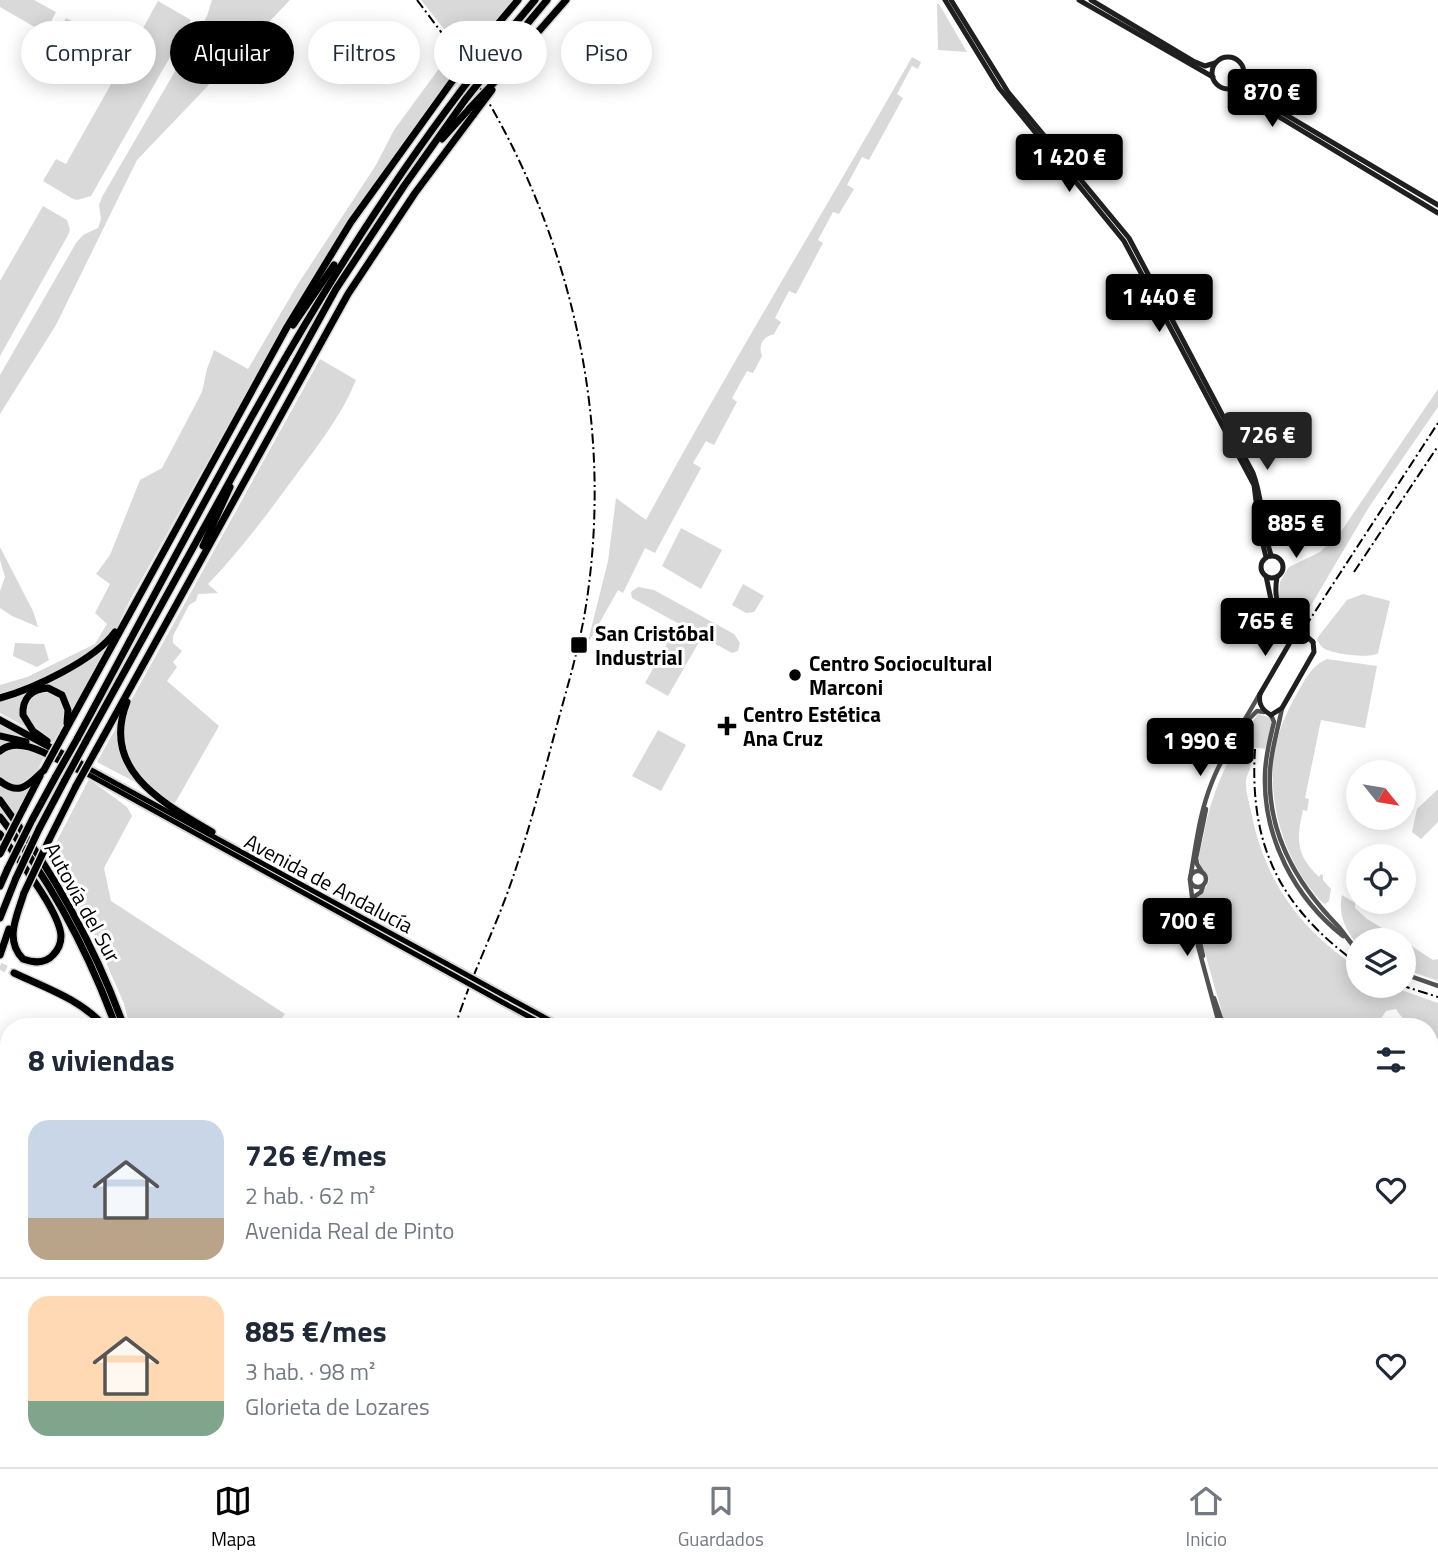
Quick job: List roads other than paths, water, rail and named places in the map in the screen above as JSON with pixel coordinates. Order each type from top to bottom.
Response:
[{"type":"highway","points":[[0,854],[267,362],[351,222],[453,80],[518,0]]},
{"type":"highway","points":[[0,887],[32,820],[290,347],[359,234],[398,177],[479,67],[535,0]]},
{"type":"highway","points":[[0,955],[24,893],[76,786],[348,294],[470,107],[484,76],[547,0]]},
{"type":"highway","points":[[0,918],[39,829],[65,780],[337,289],[404,186],[470,107],[491,89],[566,0]]},
{"type":"highway","points":[[267,362],[375,204],[398,177]]},
{"type":"highway","points":[[212,832],[149,792],[127,761],[122,744],[121,722],[124,710],[182,595],[256,431]]},
{"type":"highway","points":[[0,698],[84,660],[110,640],[224,440]]},
{"type":"highway","points":[[47,741],[33,731],[23,715],[26,699],[36,690],[48,688],[58,691],[65,699],[68,717],[64,733]]},
{"type":"highway","points":[[0,720],[80,767]]},
{"type":"highway","points":[[0,736],[23,740],[80,767]]},
{"type":"highway","points":[[0,751],[12,744],[25,745],[80,767]]},
{"type":"highway","points":[[0,781],[11,788],[20,788],[28,785],[44,770]]},
{"type":"highway","name":"Autovía del Sur","points":[[0,800],[72,911],[120,1018]]},
{"type":"highway","name":"Autovía del Sur","points":[[0,817],[33,860],[66,916],[112,1018]]},
{"type":"highway","points":[[0,834],[38,887],[60,929],[57,951],[49,959],[40,962],[23,959],[13,944],[12,935],[24,893]]},
{"type":"highway","points":[[14,973],[75,1002],[97,1018]]},
{"type":"main road","points":[[945,0],[999,88],[1124,241],[1254,485],[1260,533],[1268,556]]},
{"type":"main road","points":[[951,0],[1008,92],[1129,238],[1253,473],[1259,488],[1268,556],[1261,564],[1261,570],[1266,576],[1274,614],[1292,639]]},
{"type":"main road","points":[[1079,0],[1213,77],[1220,87],[1233,89],[1438,213]]},
{"type":"main road","points":[[1091,0],[1205,66],[1222,58],[1235,58],[1244,69],[1249,91],[1256,97],[1438,205]]},
{"type":"main road","points":[[1213,77],[1215,63]]},
{"type":"main road","points":[[1233,89],[1244,78]]},
{"type":"main road","points":[[1268,556],[1278,557],[1283,564],[1282,572],[1277,577],[1275,593],[1278,606],[1289,621],[1304,634],[1313,642],[1314,652],[1282,708],[1267,713],[1259,703],[1260,694],[1292,639],[1296,635],[1304,634]]},
{"type":"main road","points":[[1266,576],[1277,577]]},
{"type":"main road","name":"Avenida de Andalucía","points":[[80,767],[446,967],[534,1018]]},
{"type":"main road","name":"Avenida de Andalucía","points":[[503,999],[543,1018]]},
{"type":"street","points":[[1219,1018],[1198,946],[1190,880],[1199,822],[1212,782],[1260,694]]},
{"type":"street","points":[[1282,708],[1265,774],[1266,795],[1275,841],[1300,891],[1346,938]]},
{"type":"street","points":[[1219,1018],[1198,933],[1195,896],[1201,892],[1206,880],[1196,858],[1214,784],[1249,718],[1257,711],[1267,713],[1273,722],[1270,750]]},
{"type":"street","points":[[1190,880],[1193,873],[1202,872]]},
{"type":"street","points":[[1190,880],[1194,886],[1203,886]]},
{"type":"street","points":[[1416,978],[1438,986]]},
{"type":"tunnel","points":[[0,966],[14,973]]},
{"type":"railway","points":[[417,0],[464,63],[489,103],[519,160],[544,219],[564,280],[580,343],[590,406],[594,470],[593,535],[587,599],[574,661],[520,855],[458,1018]]},
{"type":"railway","points":[[1305,627],[1438,423]]},
{"type":"railway","points":[[1354,572],[1438,446]]},
{"type":"railway","points":[[1255,749],[1258,815],[1264,845],[1275,872],[1308,920],[1346,954]]},
{"type":"railway","points":[[1416,990],[1438,997]]},
{"type":"place","name":"San Cristóbal Industrial","points":[[579,645]]},
{"type":"place","name":"Centro Sociocultural Marconi","points":[[795,675]]},
{"type":"place","name":"Centro Estética Ana Cruz","points":[[727,726]]}]
